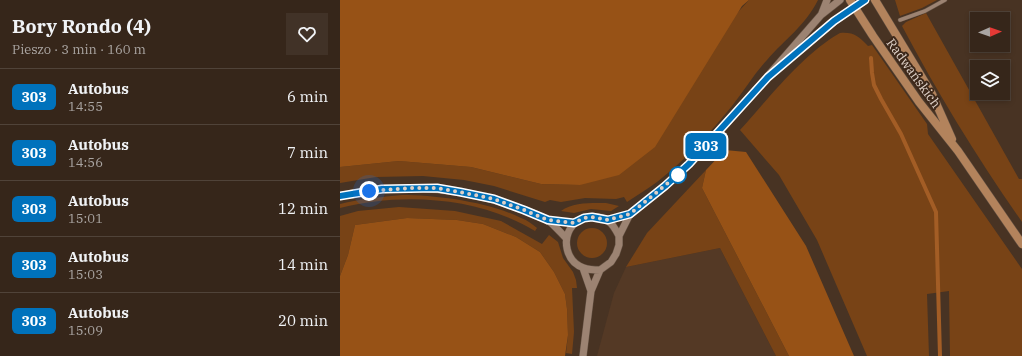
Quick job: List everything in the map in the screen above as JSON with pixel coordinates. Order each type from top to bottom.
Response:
[{"type":"main road","name":"Radwańskich","points":[[850,0],[919,102],[958,151],[1022,244]]},
{"type":"main road","name":"Radwańskich","points":[[875,0],[932,94],[958,151]]},
{"type":"street","points":[[821,15],[826,0]]},
{"type":"street","points":[[600,270],[583,268],[570,258],[566,238],[574,223],[584,218],[592,217],[608,220],[630,214],[665,186],[689,164],[768,77],[821,15],[840,0]]},
{"type":"street","points":[[768,77],[834,21],[865,0]]},
{"type":"street","points":[[900,20],[945,0]]},
{"type":"street","points":[[340,196],[382,189],[437,188],[494,199],[548,220],[574,223]]},
{"type":"street","points":[[583,356],[591,291],[600,270],[611,262],[616,254],[619,245],[619,236],[630,214]]},
{"type":"street","points":[[548,220],[566,238]]},
{"type":"street","points":[[608,220],[614,226],[619,236]]},
{"type":"street","points":[[583,268],[591,291]]},
{"type":"shaded area","points":[[340,0],[749,0],[742,6],[655,147],[619,175],[580,185],[541,184],[471,167],[399,161],[340,167]]},
{"type":"shaded area","points":[[749,0],[818,0],[807,18],[762,65],[732,106],[706,136],[654,185],[627,202],[624,197],[616,199],[585,198],[561,202],[550,200],[545,202],[494,186],[464,180],[423,176],[376,177],[340,183],[340,167],[399,161],[471,167],[541,184],[580,185]]},
{"type":"shaded area","points":[[895,0],[937,0],[922,8],[900,16]]},
{"type":"shaded area","points":[[926,13],[970,92],[970,100],[975,100],[1019,179],[1022,179],[1022,222],[959,126],[930,76],[902,26],[906,22]]},
{"type":"shaded area","points":[[840,33],[852,34],[868,46],[872,45],[927,124],[928,134],[1022,269],[1022,356],[950,356],[949,291],[927,294],[929,356],[867,356],[817,240],[779,175],[740,130],[800,64],[813,52]]},
{"type":"shaded area","points":[[725,150],[746,152],[806,246],[854,356],[789,356],[702,188],[706,170]]},
{"type":"shaded area","points":[[706,170],[702,188],[789,356],[776,356],[720,248],[626,267],[647,233]]},
{"type":"shaded area","points":[[402,195],[431,196],[463,200],[508,212],[525,220],[537,228],[535,231],[490,211],[440,201],[415,199],[389,200],[340,208],[340,204],[348,202]]},
{"type":"shaded area","points":[[588,203],[606,203],[619,206],[611,211],[591,209],[574,213],[561,211],[571,206]]},
{"type":"shaded area","points":[[399,207],[455,211],[501,221],[542,244],[549,235],[558,242],[563,258],[573,272],[577,288],[572,288],[574,332],[572,354],[566,353],[568,335],[565,294],[554,272],[540,252],[516,237],[483,224],[457,220],[407,218],[355,225],[348,255],[340,276],[340,216],[358,211]]},
{"type":"shaded area","points":[[407,218],[457,220],[483,224],[516,237],[540,252],[554,272],[565,294],[568,335],[565,356],[340,356],[340,276],[348,255],[355,225]]},
{"type":"shaded area","points":[[592,228],[602,233],[607,243],[602,253],[592,258],[582,253],[577,243],[582,233]]},
{"type":"shaded area","points":[[720,248],[776,356],[597,356],[614,293],[626,267]]},
{"type":"waterway","points":[[871,58],[874,85],[901,134],[936,212],[940,356]]},
{"type":"bus line","name":"303","points":[[340,196],[356,192],[382,189],[437,188],[494,199],[548,220],[574,223],[584,218],[599,217],[608,220],[630,214],[665,186],[689,164],[768,77],[834,21],[865,0]]},
{"type":"route","points":[[369,191],[382,189],[437,188],[494,199],[548,220],[574,223],[584,218],[599,217],[608,220],[630,214],[679,174],[678,175]]}]
